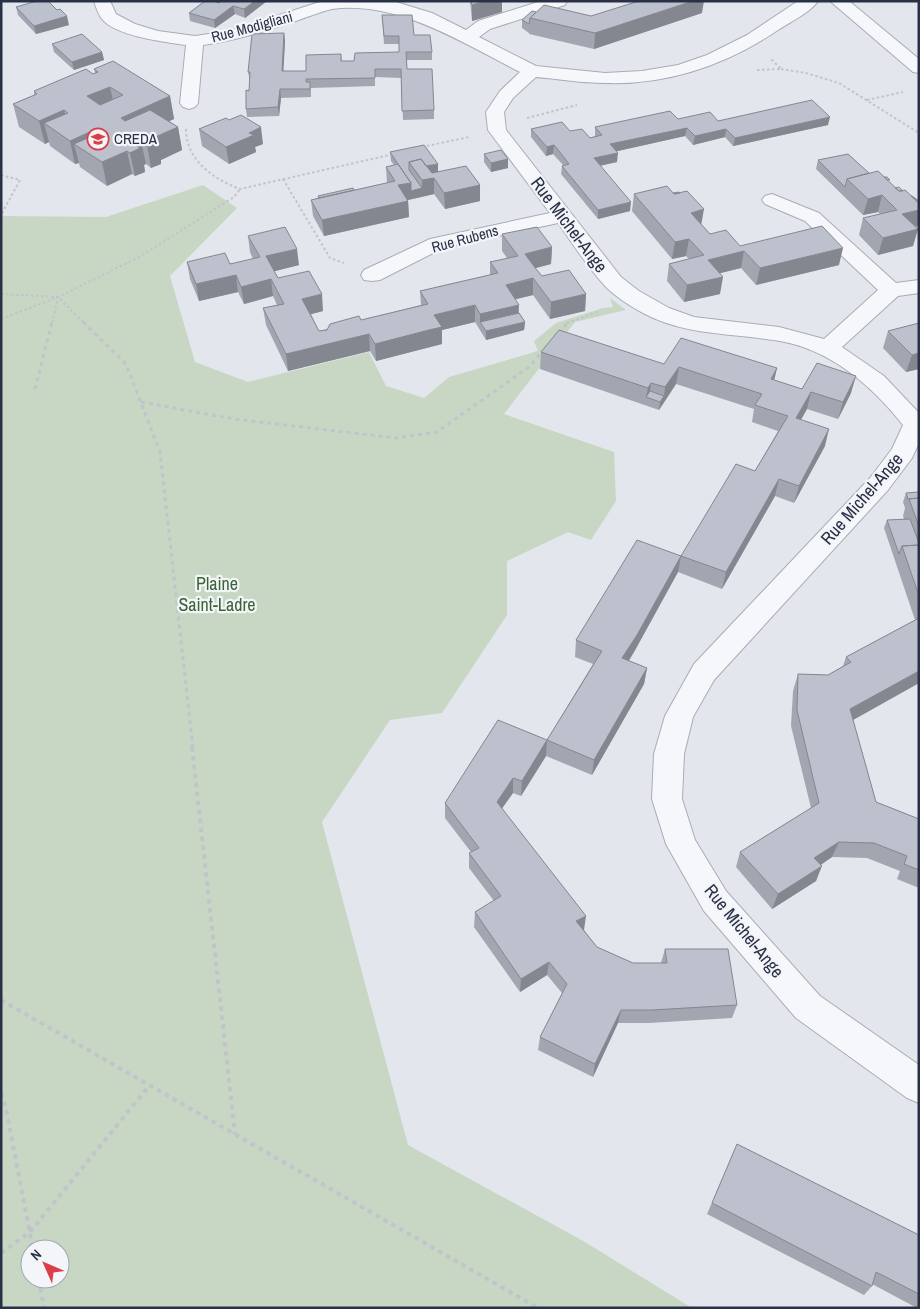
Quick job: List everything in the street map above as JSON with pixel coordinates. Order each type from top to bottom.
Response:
[{"type":"street","name":"Rue Modigliani","points":[[102,1],[109,18],[129,28],[157,36],[195,41],[231,36],[331,4],[396,4],[468,37],[532,70]]},
{"type":"street","points":[[468,37],[484,25],[559,1]]},
{"type":"street","points":[[497,130],[495,112],[506,95],[532,70],[606,78],[642,76],[689,67],[713,59],[753,39],[810,1]]},
{"type":"street","points":[[838,1],[919,68]]},
{"type":"street","name":"Rue Modigliani","points":[[188,103],[195,41]]},
{"type":"street","name":"Rue Michel-Ange","points":[[497,130],[613,282],[634,299],[654,310],[692,323],[792,336],[827,348],[853,363],[897,400],[917,426],[904,452],[880,484],[704,672],[679,716],[669,754],[667,799],[681,844],[715,901],[808,1007],[919,1086]]},
{"type":"street","points":[[772,200],[812,217],[890,290]]},
{"type":"street","name":"Rue Rubens","points":[[372,275],[437,243],[562,216]]},
{"type":"street","points":[[827,348],[890,290],[919,286]]},
{"type":"path","points":[[753,39],[781,69]]},
{"type":"path","points":[[753,71],[781,69],[806,73],[839,83],[919,132]]},
{"type":"path","points":[[867,100],[910,91]]},
{"type":"path","points":[[188,103],[184,119],[188,147],[197,160],[226,185],[240,188],[400,152]]},
{"type":"path","points":[[419,148],[497,130],[529,117],[586,103]]},
{"type":"path","points":[[1,175],[20,180],[1,215]]},
{"type":"path","points":[[283,179],[330,258],[372,275]]},
{"type":"path","points":[[1,319],[58,297],[139,257],[234,197],[240,188]]},
{"type":"path","points":[[1,294],[58,297],[126,364],[160,452],[235,1134]]},
{"type":"path","points":[[35,389],[58,297]]},
{"type":"path","points":[[558,334],[569,321],[634,299]]},
{"type":"path","points":[[141,402],[234,419],[396,438],[437,432],[529,367],[546,347]]},
{"type":"path","points":[[1,1000],[538,1308]]},
{"type":"path","points":[[1,1253],[30,1232],[149,1086]]},
{"type":"path","points":[[1,1093],[6,1109],[31,1239]]},
{"type":"path","points":[[41,1289],[44,1308]]},
{"type":"green space","name":"Plaine Saint-Ladre","points":[[203,185],[237,208],[170,276],[195,362],[248,382],[369,352],[386,386],[424,398],[449,377],[538,351],[534,341],[556,323],[603,308],[613,307],[610,298],[626,310],[575,322],[504,414],[614,452],[616,501],[591,540],[568,532],[507,561],[507,615],[442,713],[390,720],[322,822],[408,1145],[585,1242],[692,1308],[1,1308],[1,216],[106,217]]},
{"type":"building","points":[[37,1],[48,1],[67,16],[34,26],[16,7]]},
{"type":"building","points":[[205,1],[219,3],[221,1],[255,1],[244,9],[233,6],[214,20],[189,13]]},
{"type":"building","points":[[471,1],[485,1],[472,5]]},
{"type":"building","points":[[639,1],[693,1],[595,33],[530,18],[544,5],[591,16]]},
{"type":"building","points":[[532,11],[536,12],[530,18],[529,24],[522,20]]},
{"type":"building","points":[[382,15],[412,15],[414,35],[430,35],[432,52],[406,52],[407,69],[432,69],[434,110],[402,111],[401,69],[375,69],[375,78],[306,79],[306,82],[310,82],[310,89],[280,89],[278,107],[246,109],[246,90],[249,91],[250,72],[248,72],[252,34],[284,33],[282,71],[306,71],[306,55],[341,54],[341,61],[354,61],[355,53],[399,52],[399,36],[384,36]]},
{"type":"building","points":[[82,34],[102,52],[72,62],[52,44]]},
{"type":"building","points":[[113,61],[170,96],[121,118],[125,121],[150,110],[178,127],[153,138],[157,140],[147,145],[141,141],[134,144],[140,148],[130,153],[127,151],[102,162],[74,144],[99,133],[94,130],[70,141],[44,123],[68,113],[64,110],[39,121],[13,104],[37,94],[34,91],[86,69],[93,74],[98,72],[94,69]],"holes":[[[110,87],[123,95],[100,105],[87,96]]]},
{"type":"building","points":[[812,100],[830,117],[735,138],[726,129],[695,136],[687,128],[610,144],[618,153],[594,158],[631,202],[598,210],[562,166],[569,164],[559,151],[554,145],[547,147],[531,129],[562,122],[570,131],[582,129],[590,138],[602,135],[595,127],[670,111],[678,119],[710,112],[718,121]]},
{"type":"building","points":[[241,115],[261,127],[249,133],[254,135],[226,147],[199,129],[226,118],[229,120]]},
{"type":"building","points":[[424,145],[438,164],[426,166],[421,159],[409,162],[409,170],[422,188],[411,191],[411,183],[390,152]]},
{"type":"building","points":[[501,150],[508,159],[491,163],[484,154]]},
{"type":"building","points":[[848,154],[869,173],[847,179],[845,187],[818,160]]},
{"type":"building","points":[[421,159],[432,173],[466,166],[480,185],[444,193],[434,178],[422,180],[409,162]]},
{"type":"building","points":[[398,164],[411,183],[398,185],[408,201],[322,220],[311,200],[395,181],[386,167]]},
{"type":"building","points":[[878,171],[899,191],[905,190],[919,203],[919,210],[902,214],[918,229],[883,238],[863,218],[897,210],[882,195],[868,199],[847,179]]},
{"type":"building","points":[[667,186],[674,194],[687,191],[704,209],[691,213],[710,234],[726,230],[740,246],[822,226],[843,248],[760,268],[744,251],[708,260],[723,277],[687,285],[669,264],[704,255],[689,239],[675,242],[634,194]]},
{"type":"building","points":[[899,187],[903,191],[895,188]]},
{"type":"building","points":[[353,188],[354,190],[319,198],[318,196]]},
{"type":"building","points":[[285,227],[297,249],[266,256],[278,278],[309,271],[322,294],[302,299],[319,331],[327,330],[330,324],[359,316],[361,320],[428,304],[420,291],[498,273],[490,262],[518,256],[502,234],[537,227],[552,247],[525,254],[542,276],[569,270],[586,294],[551,302],[533,278],[506,285],[519,305],[480,314],[475,305],[434,315],[442,327],[375,344],[369,334],[286,354],[263,308],[284,304],[271,279],[241,287],[236,275],[196,284],[187,262],[225,253],[230,264],[260,257],[248,236]]},
{"type":"building","points":[[519,313],[525,322],[486,331],[480,322]]},
{"type":"building","points":[[919,323],[919,353],[912,355],[888,331]]},
{"type":"building","points":[[559,330],[664,364],[681,338],[777,368],[771,379],[802,389],[817,363],[856,376],[843,402],[811,392],[796,418],[829,429],[799,486],[779,479],[726,572],[681,556],[736,464],[755,471],[788,416],[755,405],[762,394],[679,367],[665,387],[651,383],[648,388],[541,352]]},
{"type":"building","points":[[650,391],[664,396],[660,402],[646,397]]},
{"type":"building","points":[[919,492],[919,498],[908,499],[906,493]]},
{"type":"building","points":[[919,498],[919,526],[909,499]]},
{"type":"building","points":[[910,519],[919,545],[902,546],[899,554],[887,520]]},
{"type":"building","points":[[637,540],[681,556],[622,658],[647,668],[594,760],[547,740],[602,651],[576,640]]},
{"type":"building","points":[[919,545],[919,596],[902,546]]},
{"type":"building","points":[[919,618],[919,671],[850,709],[876,802],[919,819],[919,870],[904,864],[907,856],[874,843],[839,842],[814,858],[822,866],[778,894],[740,852],[819,803],[797,710],[798,674],[828,675],[851,662],[846,657]]},
{"type":"building","points":[[498,720],[547,740],[522,781],[513,778],[497,802],[586,916],[576,921],[597,947],[633,963],[667,963],[665,949],[728,949],[737,1005],[621,1010],[595,1064],[540,1037],[567,984],[549,962],[521,979],[475,912],[501,896],[469,853],[479,848],[445,803]]},
{"type":"building","points":[[737,1144],[919,1235],[919,1294],[876,1272],[872,1286],[712,1203]]},
{"type":"place","name":"CREDA","points":[[98,139]]}]
